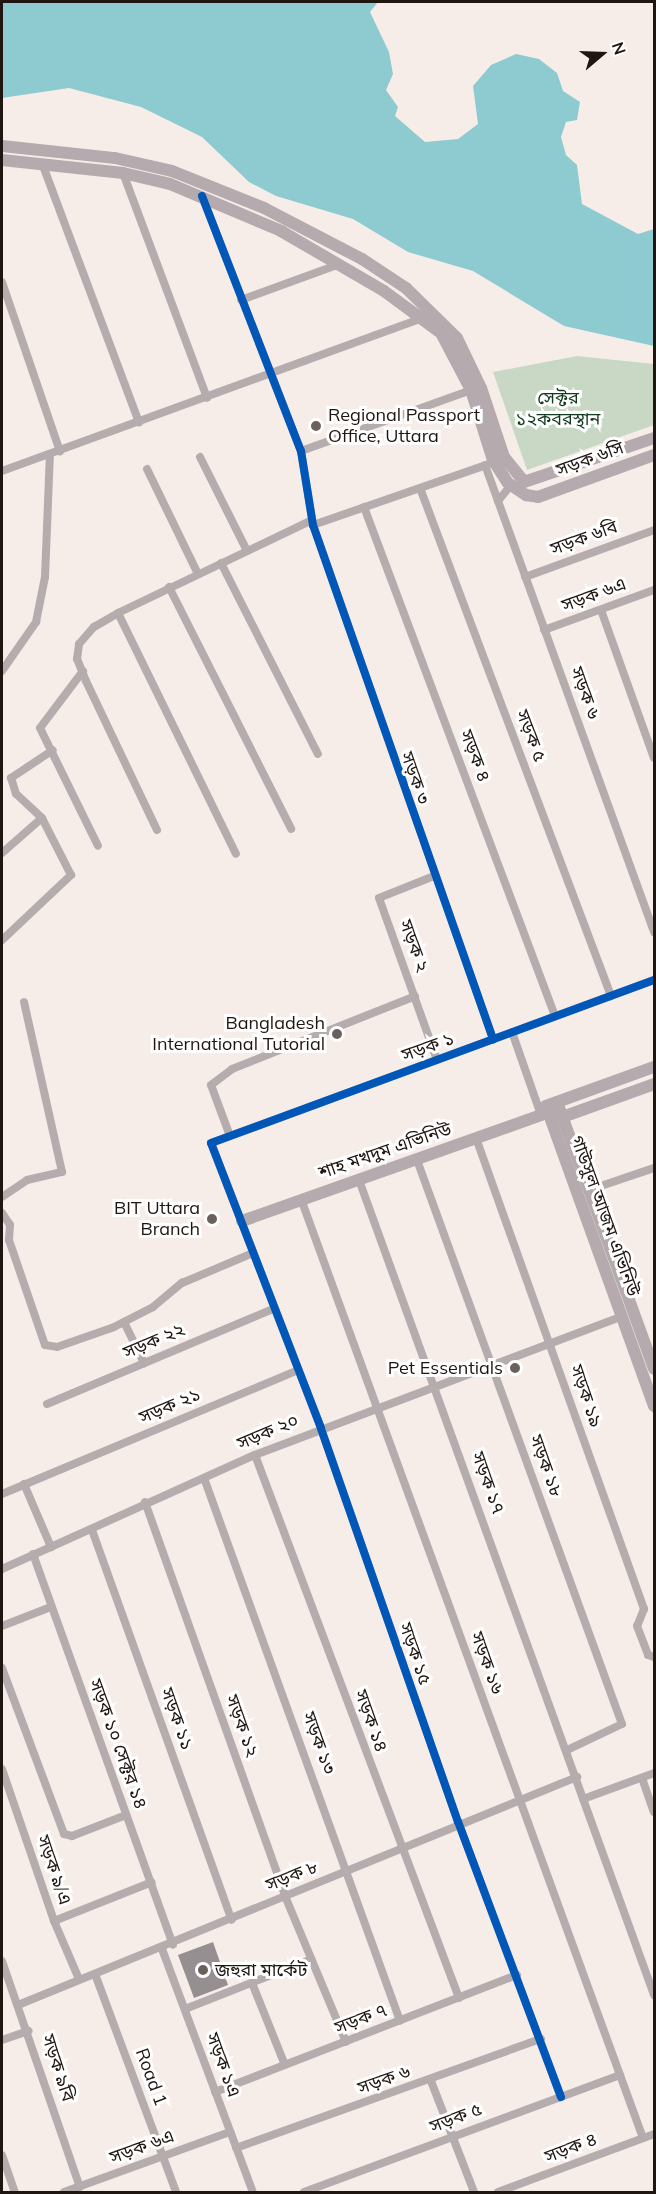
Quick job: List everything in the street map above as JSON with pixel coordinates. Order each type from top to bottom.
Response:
[{"type":"street","points":[[2,146],[115,158],[172,171],[244,199],[362,259],[406,288],[457,338],[504,457],[522,485]]},
{"type":"street","points":[[2,160],[123,173],[202,196],[341,264],[424,317],[441,333],[471,390],[489,463],[522,485]]},
{"type":"street","points":[[42,163],[139,422]]},
{"type":"street","points":[[123,173],[207,398]]},
{"type":"street","name":"সড়ক ৩","points":[[202,196],[301,451],[313,522],[434,876],[493,1039]]},
{"type":"street","points":[[241,300],[341,264]]},
{"type":"street","points":[[2,282],[60,451]]},
{"type":"street","points":[[2,471],[271,375],[424,317]]},
{"type":"street","points":[[301,451],[471,390]]},
{"type":"street","points":[[652,438],[654,454]]},
{"type":"street","name":"সড়ক ৬সি","points":[[522,485],[652,438]]},
{"type":"street","points":[[2,671],[36,622],[45,577],[50,454]]},
{"type":"street","name":"সড়ক ৬সি","points":[[522,485],[538,497],[654,454]]},
{"type":"street","points":[[200,457],[246,551]]},
{"type":"street","points":[[157,830],[77,659],[79,644],[94,627],[169,587],[313,522],[364,507],[489,463]]},
{"type":"street","name":"সড়ক ৬","points":[[489,463],[498,501],[654,932]]},
{"type":"street","points":[[147,469],[198,574]]},
{"type":"street","points":[[498,501],[522,485]]},
{"type":"street","name":"সড়ক ৫","points":[[420,488],[610,996]]},
{"type":"street","name":"সড়ক ৪","points":[[364,507],[555,1016]]},
{"type":"street","name":"সড়ক ৬বি","points":[[525,577],[654,530]]},
{"type":"street","points":[[222,563],[318,754]]},
{"type":"street","points":[[169,587],[291,829]]},
{"type":"street","name":"সড়ক ৬এ","points":[[544,630],[654,590]]},
{"type":"street","points":[[601,610],[654,758]]},
{"type":"street","points":[[118,613],[236,854]]},
{"type":"street","points":[[83,671],[40,726],[98,846]]},
{"type":"street","points":[[2,940],[71,875],[42,818],[16,794],[11,778],[53,750]]},
{"type":"street","points":[[2,853],[42,818]]},
{"type":"street","name":"সড়ক ২","points":[[434,876],[380,898],[437,1060]]},
{"type":"street","name":"সড়ক ১","points":[[211,1143],[654,980]]},
{"type":"street","points":[[230,1136],[211,1085],[232,1069],[415,996]]},
{"type":"street","points":[[2,1197],[27,1180],[62,1172],[24,1002]]},
{"type":"street","points":[[512,1032],[552,1112]]},
{"type":"street","name":"শাহ মখদুম এভিনিউ","points":[[552,1112],[654,1067]]},
{"type":"street","name":"শাহ মখদুম এভিনিউ","points":[[242,1221],[552,1112],[654,1084]]},
{"type":"street","name":"গাউসুল আজম এভিনিউ","points":[[552,1112],[589,1190],[654,1369]]},
{"type":"street","name":"গাউসুল আজম এভিনিউ","points":[[552,1112],[654,1406]]},
{"type":"street","name":"সড়ক ১৯","points":[[476,1138],[644,1609],[637,1626],[648,1656],[654,1657]]},
{"type":"street","name":"সড়ক ১৫","points":[[211,1143],[242,1221],[296,1371],[321,1428],[458,1822],[518,1975],[561,2097]]},
{"type":"street","name":"সড়ক ১৮","points":[[417,1160],[622,1724],[567,1750]]},
{"type":"street","points":[[589,1190],[654,1168]]},
{"type":"street","name":"সড়ক ১৭","points":[[359,1180],[654,1995]]},
{"type":"street","name":"সড়ক ১৬","points":[[301,1199],[379,1407],[518,1800],[643,2138]]},
{"type":"street","points":[[2,1213],[10,1225],[5,1240],[45,1345],[57,1347],[84,1341],[124,1322],[161,1301],[182,1283],[253,1253]]},
{"type":"street","name":"সড়ক ২২","points":[[47,1404],[273,1309]]},
{"type":"street","name":"সড়ক ২০","points":[[2,1569],[92,1530],[145,1503],[321,1428],[492,1367],[622,1317]]},
{"type":"street","points":[[124,1322],[144,1363]]},
{"type":"street","name":"সড়ক ২১","points":[[2,1494],[296,1371]]},
{"type":"street","name":"সড়ক ১৪","points":[[255,1455],[459,1998]]},
{"type":"street","name":"সড়ক ১৩","points":[[204,1478],[349,1872],[400,2021]]},
{"type":"street","points":[[24,1485],[51,1547]]},
{"type":"street","name":"সড়ক ১২","points":[[145,1503],[285,1896],[346,2042]]},
{"type":"street","name":"সড়ক ১১","points":[[92,1530],[232,1920]]},
{"type":"street","name":"সড়ক ১০ সেক্টর ১৪","points":[[33,1554],[173,1945]]},
{"type":"street","points":[[2,1626],[51,1607]]},
{"type":"street","points":[[2,1668],[64,1834],[72,1836],[126,1815]]},
{"type":"street","name":"সড়ক ৯/এ","points":[[2,1769],[54,1922],[79,1979]]},
{"type":"street","points":[[583,1799],[654,1773]]},
{"type":"street","name":"সড়ক ৮","points":[[18,2005],[79,1979],[173,1945],[285,1896],[349,1872],[400,1846],[458,1822],[577,1777]]},
{"type":"street","points":[[642,1778],[654,1812]]},
{"type":"street","points":[[54,1922],[152,1882]]},
{"type":"street","name":"সড়ক ১এ","points":[[162,1949],[253,2193]]},
{"type":"street","points":[[185,2009],[312,1959]]},
{"type":"street","name":"সড়ক ৯বি","points":[[2,1961],[80,2187]]},
{"type":"street","name":"Road 1","points":[[95,1974],[176,2193]]},
{"type":"street","name":"সড়ক ৭","points":[[215,2092],[518,1975]]},
{"type":"street","points":[[252,1983],[285,2065]]},
{"type":"street","points":[[2,2040],[28,2031]]},
{"type":"street","name":"সড়ক ৬","points":[[236,2148],[431,2081],[541,2039]]},
{"type":"street","name":"সড়ক ৫","points":[[304,2193],[620,2075]]},
{"type":"street","points":[[431,2081],[474,2193]]},
{"type":"street","name":"সড়ক ৬এ","points":[[64,2193],[230,2132]]},
{"type":"street","name":"সড়ক ৪","points":[[498,2193],[654,2134]]},
{"type":"street","points":[[2,2155],[15,2193]]},
{"type":"green space","name":"সেক্টর ১২কবরস্থান","points":[[577,356],[654,364],[654,425],[527,470],[493,372]]},
{"type":"water","points":[[2,2],[378,2],[370,12],[389,52],[393,74],[386,90],[398,107],[395,116],[425,142],[458,139],[478,124],[473,86],[491,65],[516,54],[539,59],[557,73],[563,91],[580,102],[577,120],[566,122],[561,137],[566,155],[577,165],[582,204],[638,234],[654,229],[654,346],[564,326],[473,271],[408,252],[353,219],[276,196],[249,182],[202,137],[141,107],[69,88],[2,98]]},
{"type":"building","name":"জহুরা মার্কেট","points":[[213,1942],[228,1985],[194,1998],[178,1955]]},
{"type":"cycle path","points":[[202,196],[301,451],[313,525],[493,1039]]},
{"type":"cycle path","points":[[561,2097],[458,1822],[321,1428],[211,1143],[654,980]]},
{"type":"place","name":"Regional Passport Office, Uttara","points":[[316,426]]},
{"type":"place","name":"Bangladesh International Tutorial","points":[[337,1034]]},
{"type":"place","name":"BIT Uttara Branch","points":[[212,1219]]},
{"type":"place","name":"Pet Essentials","points":[[515,1368]]},
{"type":"place","name":"জহুরা মার্কেট","points":[[203,1970]]}]
